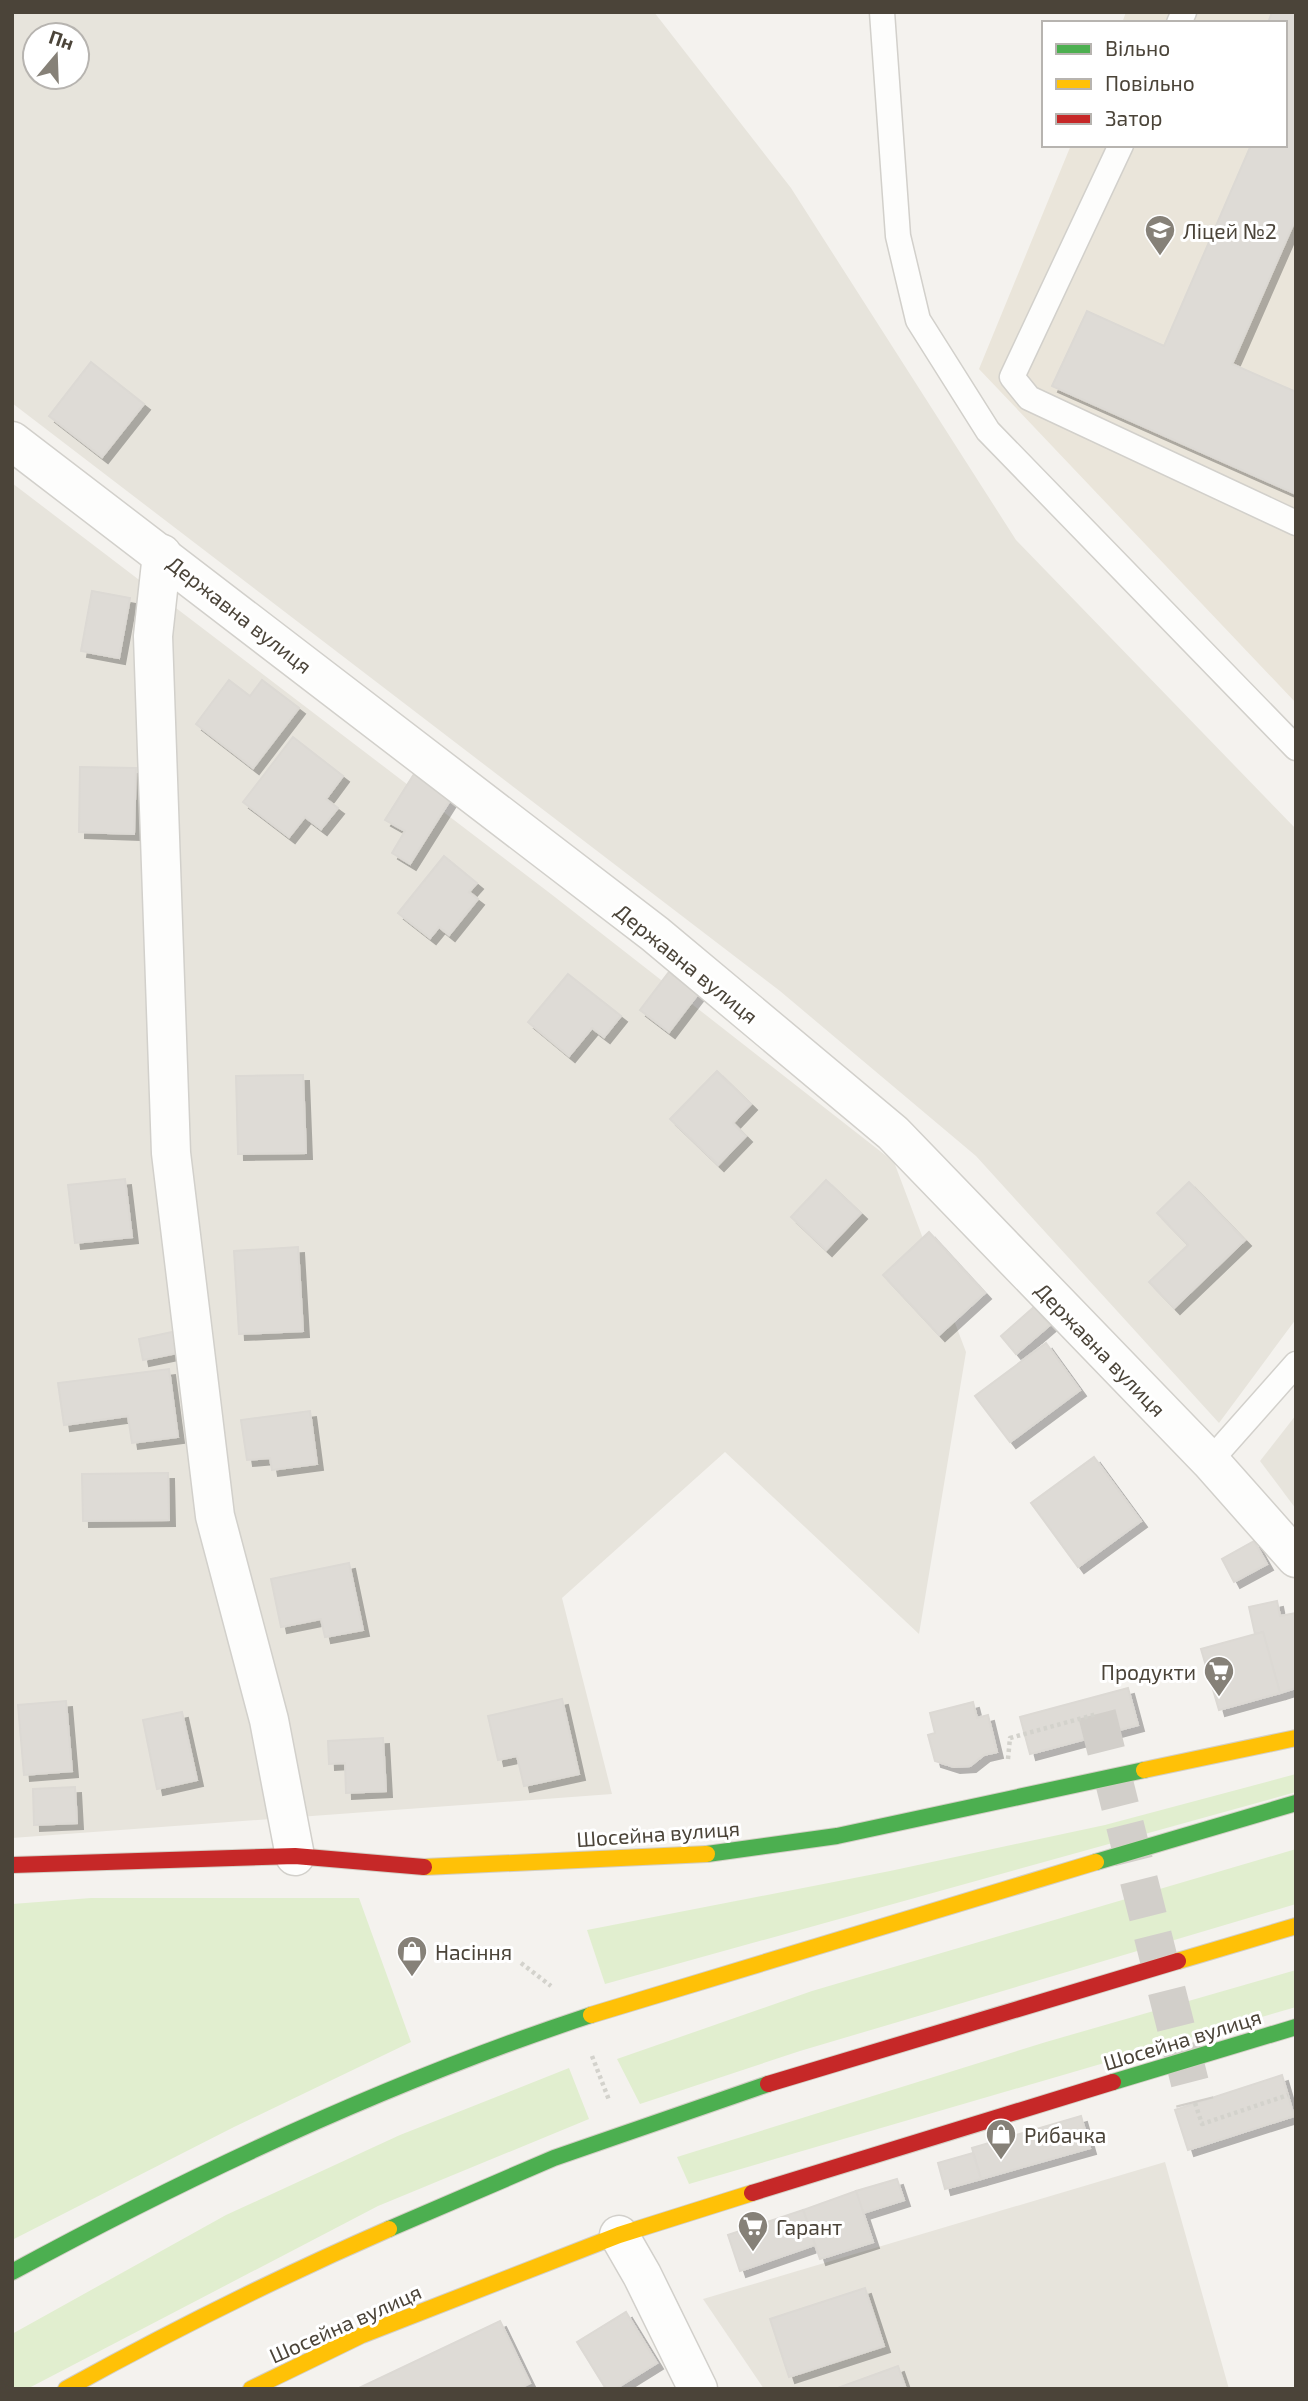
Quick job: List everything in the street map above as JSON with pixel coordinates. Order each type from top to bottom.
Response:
[{"type":"main road","name":"Шосейна вулиця","points":[[12,1865],[295,1856],[415,1867],[701,1855],[837,1836],[1296,1738]]},
{"type":"main road","points":[[12,2272],[81,2234],[310,2123],[467,2058],[577,2020],[763,1962],[1296,1803]]},
{"type":"main road","points":[[66,2389],[139,2349],[329,2256],[554,2158],[801,2073],[1296,1926]]},
{"type":"main road","name":"Шосейна вулиця","points":[[251,2389],[362,2335],[619,2235],[1296,2027]]},
{"type":"street","name":"Державна вулиця","points":[[12,441],[655,934],[893,1133],[1210,1461],[1296,1559]]},
{"type":"street","points":[[162,554],[153,636],[171,1153],[215,1516],[269,1720],[295,1856]]},
{"type":"street","points":[[619,2235],[642,2275],[698,2389]]},
{"type":"lane","points":[[882,12],[898,236],[918,320],[988,431],[1296,748]]},
{"type":"lane","points":[[1120,147],[1012,377],[1029,398],[1296,523]]},
{"type":"lane","points":[[1210,1461],[1296,1364]]},
{"type":"path","points":[[1008,1765],[1010,1738],[1097,1714]]},
{"type":"path","points":[[521,1963],[559,1991]]},
{"type":"path","points":[[591,2055],[614,2111]]},
{"type":"path","points":[[1195,2104],[1202,2124],[1288,2095]]},
{"type":"shaded area","points":[[12,12],[654,12],[791,188],[1016,540],[1296,829],[1296,1319],[1219,1423],[976,1156],[780,991],[12,403]]},
{"type":"shaded area","name":"Ліцей №2","points":[[1126,12],[1296,12],[1296,703],[979,369],[1070,147],[1287,147],[1287,21],[1123,21]]},
{"type":"shaded area","points":[[12,483],[551,894],[894,1162],[966,1352],[919,1634],[725,1452],[562,1598],[612,1794],[12,1838]]},
{"type":"shaded area","points":[[1296,1415],[1296,1509],[1260,1461]]},
{"type":"shaded area","points":[[1165,2162],[1229,2389],[764,2389],[703,2299]]},
{"type":"green space","points":[[1296,1774],[1296,1792],[605,1984],[587,1930],[890,1871],[1105,1825]]},
{"type":"green space","points":[[1296,1849],[1296,1904],[800,2051],[640,2104],[617,2059],[812,1991]]},
{"type":"green space","points":[[91,1898],[359,1898],[411,2042],[234,2127],[12,2240],[12,1904]]},
{"type":"green space","points":[[1296,1970],[1296,2007],[689,2184],[677,2157],[1046,2042]]},
{"type":"green space","points":[[569,2068],[589,2119],[378,2206],[27,2389],[12,2389],[12,2334],[226,2215],[400,2135]]},
{"type":"building","points":[[1272,12],[1296,12],[1296,218],[1232,364],[1296,392],[1296,494],[1052,386],[1087,311],[1164,346],[1250,147],[1287,147],[1287,21],[1269,21]]},
{"type":"building","points":[[91,362],[144,404],[102,457],[49,416]]},
{"type":"building","points":[[92,591],[130,598],[119,658],[81,651]]},
{"type":"building","points":[[229,680],[250,696],[262,680],[299,708],[253,768],[196,724]]},
{"type":"building","points":[[293,737],[343,776],[326,799],[338,808],[321,829],[305,817],[289,837],[243,802]]},
{"type":"building","points":[[80,767],[136,768],[134,834],[79,832]]},
{"type":"building","points":[[414,774],[452,797],[410,864],[392,853],[405,831],[385,820]]},
{"type":"building","points":[[444,856],[477,883],[469,892],[478,899],[449,935],[439,927],[430,938],[398,913]]},
{"type":"building","points":[[669,972],[698,994],[669,1032],[640,1010]]},
{"type":"building","points":[[568,974],[621,1016],[604,1037],[592,1028],[569,1056],[528,1022]]},
{"type":"building","points":[[717,1071],[751,1104],[733,1123],[746,1136],[718,1165],[670,1119]]},
{"type":"building","points":[[303,1075],[306,1153],[238,1154],[236,1076]]},
{"type":"building","points":[[125,1179],[132,1237],[75,1243],[68,1185]]},
{"type":"building","points":[[826,1180],[861,1213],[826,1250],[791,1217]]},
{"type":"building","points":[[1189,1182],[1245,1240],[1174,1308],[1149,1282],[1188,1245],[1157,1213]]},
{"type":"building","points":[[929,1232],[985,1293],[939,1335],[883,1275]]},
{"type":"building","points":[[298,1247],[303,1331],[239,1334],[234,1251]]},
{"type":"building","points":[[1034,1307],[1050,1325],[1016,1354],[1001,1336]]},
{"type":"building","points":[[177,1331],[182,1352],[143,1360],[139,1339]]},
{"type":"building","points":[[1046,1343],[1080,1390],[1010,1442],[975,1396]]},
{"type":"building","points":[[169,1369],[178,1437],[132,1443],[128,1416],[64,1425],[58,1383]]},
{"type":"building","points":[[310,1411],[317,1464],[272,1470],[270,1458],[247,1460],[241,1420]]},
{"type":"building","points":[[1094,1457],[1141,1521],[1078,1567],[1031,1503]]},
{"type":"building","points":[[168,1473],[169,1520],[83,1521],[82,1474]]},
{"type":"building","points":[[1254,1541],[1267,1564],[1234,1582],[1222,1559]]},
{"type":"building","points":[[349,1563],[363,1630],[325,1637],[321,1619],[281,1627],[271,1579]]},
{"type":"building","points":[[1277,1601],[1280,1616],[1296,1613],[1296,1688],[1280,1693],[1263,1632],[1255,1634],[1249,1607]]},
{"type":"building","points":[[1263,1632],[1280,1693],[1219,1710],[1201,1649]]},
{"type":"building","points":[[1128,1688],[1138,1725],[1030,1754],[1020,1717]]},
{"type":"building","points":[[562,1699],[579,1774],[524,1786],[517,1756],[498,1760],[488,1716]]},
{"type":"building","points":[[66,1701],[72,1771],[24,1775],[18,1705]]},
{"type":"building","points":[[973,1702],[977,1718],[988,1715],[997,1752],[984,1755],[970,1766],[954,1767],[935,1761],[928,1735],[935,1733],[930,1713]]},
{"type":"building","points":[[182,1712],[197,1780],[157,1789],[143,1720]]},
{"type":"building","points":[[383,1738],[386,1791],[346,1793],[345,1763],[329,1764],[328,1741]]},
{"type":"building","points":[[75,1787],[77,1823],[34,1825],[33,1789]]},
{"type":"building","points":[[1282,2075],[1294,2116],[1188,2150],[1175,2110]]},
{"type":"building","points":[[1081,2116],[1090,2148],[981,2179],[972,2148]]},
{"type":"building","points":[[973,2153],[981,2179],[945,2189],[938,2163]]},
{"type":"building","points":[[897,2179],[904,2200],[863,2213],[856,2191]]},
{"type":"building","points":[[856,2191],[873,2242],[820,2259],[803,2210]]},
{"type":"building","points":[[803,2210],[815,2245],[740,2271],[728,2235]]},
{"type":"building","points":[[865,2288],[884,2346],[789,2377],[770,2319]]},
{"type":"building","points":[[626,2312],[657,2363],[615,2389],[606,2389],[577,2342]]},
{"type":"building","points":[[500,2321],[530,2383],[518,2389],[357,2389]]},
{"type":"building","points":[[898,2366],[906,2389],[835,2389]]},
{"type":"tunnel","points":[[1097,1714],[1195,2103]]},
{"type":"traffic: fast","points":[[707,1854],[837,1836],[1144,1770]]},
{"type":"traffic: fast","points":[[1096,1862],[1296,1803]]},
{"type":"traffic: fast","points":[[12,2272],[153,2199],[296,2130],[442,2069],[591,2015]]},
{"type":"traffic: fast","points":[[1113,2082],[1296,2027]]},
{"type":"traffic: fast","points":[[389,2229],[554,2158],[768,2084]]},
{"type":"traffic: slow","points":[[1144,1770],[1296,1738]]},
{"type":"traffic: slow","points":[[424,1867],[707,1854]]},
{"type":"traffic: slow","points":[[591,2015],[1096,1862]]},
{"type":"traffic: slow","points":[[1178,1961],[1296,1926]]},
{"type":"traffic: slow","points":[[251,2389],[362,2335],[619,2235],[752,2193]]},
{"type":"traffic: slow","points":[[66,2389],[226,2305],[389,2229]]},
{"type":"traffic: jam","points":[[12,1865],[295,1856],[424,1867]]},
{"type":"traffic: jam","points":[[768,2084],[1178,1961]]},
{"type":"traffic: jam","points":[[752,2193],[1113,2082]]},
{"type":"place","name":"Ліцей №2","points":[[1160,257]]},
{"type":"place","name":"Продукти","points":[[1219,1698]]},
{"type":"place","name":"Насіння","points":[[412,1978]]},
{"type":"place","name":"Рибачка","points":[[1001,2161]]},
{"type":"place","name":"Гарант","points":[[753,2253]]}]
